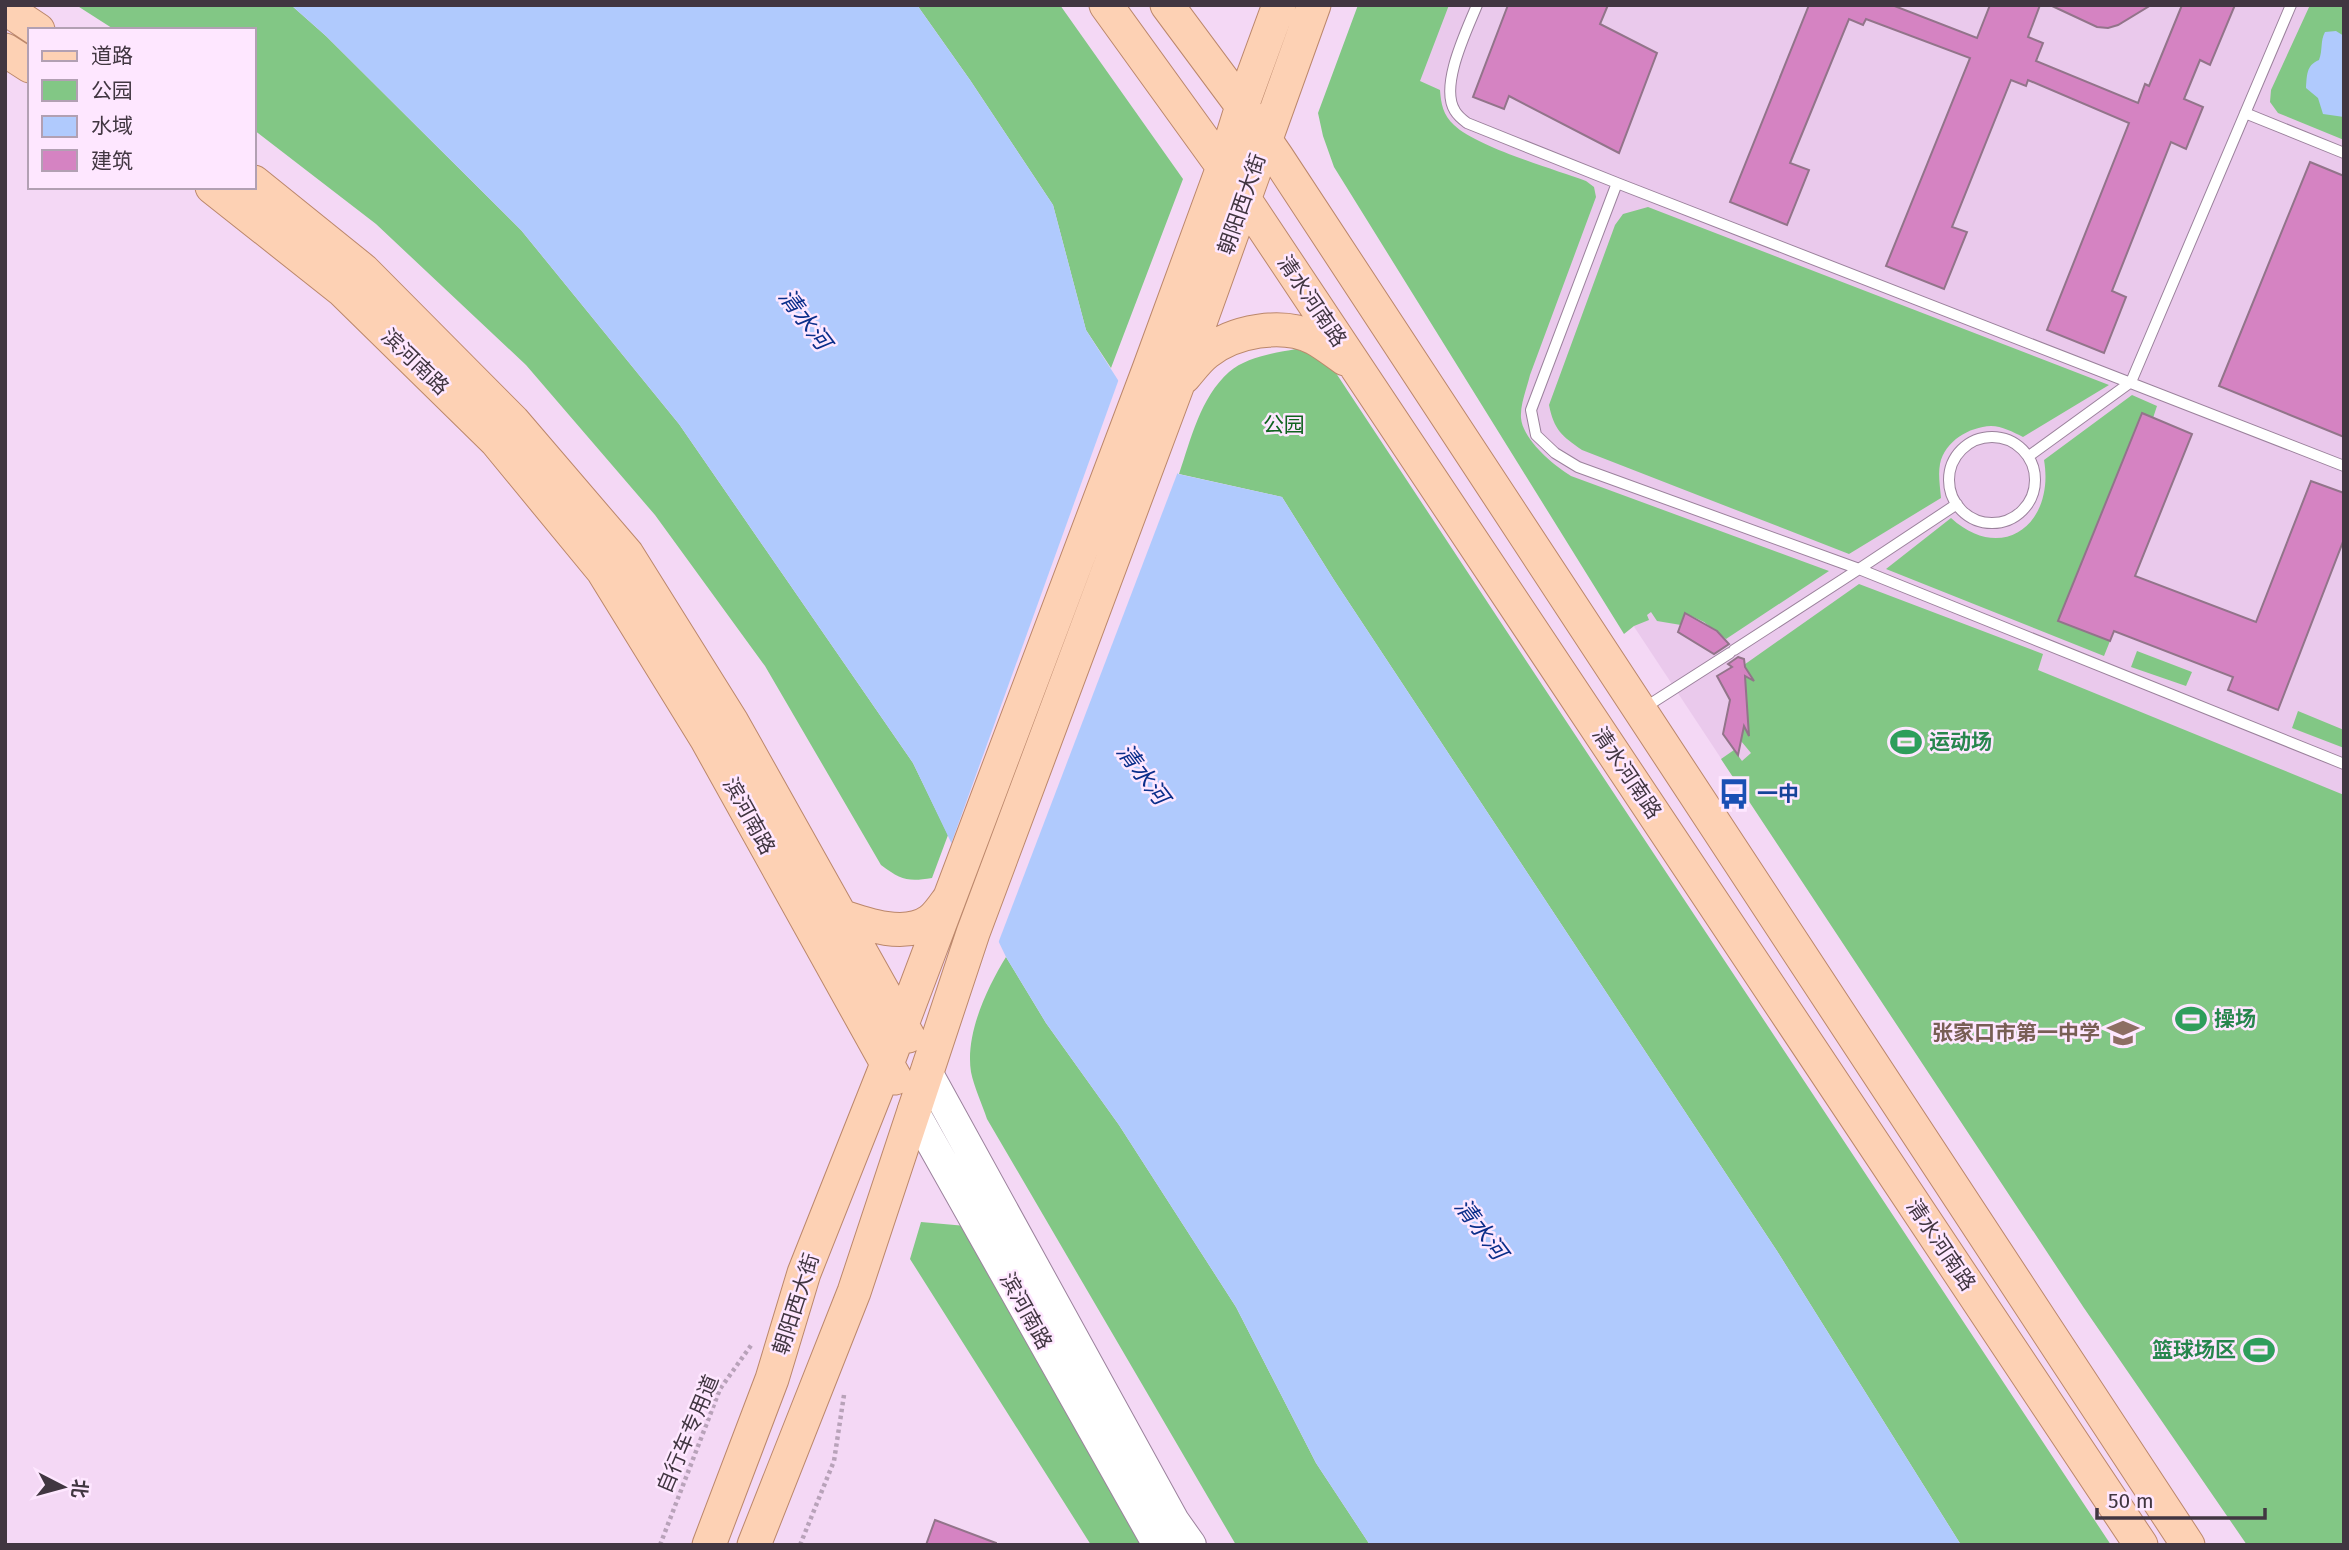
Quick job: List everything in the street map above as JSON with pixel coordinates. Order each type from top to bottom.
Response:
[{"type":"main road","name":"清水河南路","points":[[1107,5],[1223,167],[2141,1545]]},
{"type":"main road","name":"清水河南路","points":[[1167,5],[1265,139],[2188,1545]]},
{"type":"main road","name":"朝阳西大街","points":[[1166,385],[1223,167],[1279,5]]},
{"type":"main road","name":"朝阳西大街","points":[[709,1545],[772,1379],[804,1273],[950,898],[1245,200],[1314,5]]},
{"type":"main road","points":[[5,8],[35,28]]},
{"type":"main road","points":[[5,50],[28,65]]},
{"type":"main road","name":"滨河南路","points":[[256,184],[363,270],[513,421],[627,554],[732,722],[1174,1521],[1191,1545]]},
{"type":"main road","name":"滨河南路","points":[[215,189],[342,290],[496,441],[603,571],[706,738],[1158,1545]]},
{"type":"main road","points":[[754,1545],[854,1292],[973,933],[1166,385],[1206,352],[1237,336],[1262,330],[1292,331],[1312,337],[1356,367]]},
{"type":"main road","points":[[838,915],[887,927],[920,927],[933,920],[950,898]]},
{"type":"lane","points":[[1477,5],[1456,60],[1450,87],[1454,110],[1466,123],[2344,466]]},
{"type":"lane","points":[[2028,456],[2131,382],[2291,5]]},
{"type":"lane","points":[[2245,113],[2344,153]]},
{"type":"lane","points":[[1617,183],[1531,410],[1536,435],[1555,453],[1578,467],[1859,569],[2344,764]]},
{"type":"lane","points":[[1984,437],[2002,439],[2019,447],[2028,456],[2034,472],[2035,491],[2028,504],[2018,513],[2001,521],[1983,523],[1966,514],[1957,504],[1950,489],[1949,472],[1956,455],[1966,443],[1984,437]]},
{"type":"lane","points":[[1639,712],[1957,504]]},
{"type":"path","name":"自行车专用道","points":[[660,1545],[720,1389],[758,1336]]},
{"type":"shaded area","name":"张家口市第一中学","points":[[1435,5],[2344,5],[2344,1545],[2247,1545],[2084,1308],[1627,616],[1368,188]]},
{"type":"green space","points":[[76,5],[291,5],[326,36],[521,230],[679,424],[913,763],[948,835],[932,878],[905,879],[881,865],[765,666],[655,515],[526,365],[376,224],[256,132],[256,28],[112,28]]},
{"type":"green space","points":[[917,5],[1060,5],[1183,179],[1111,368],[1086,330],[1053,205]]},
{"type":"green space","points":[[1358,5],[1449,5],[1420,81],[1440,90],[1443,109],[1450,121],[1480,141],[1516,157],[1586,181],[1594,187],[1596,197],[1530,375],[1523,402],[1521,418],[1533,443],[1548,459],[1571,476],[1829,571],[1726,639],[1704,622],[1685,613],[1681,625],[1657,621],[1651,612],[1647,615],[1649,620],[1624,634],[1334,167],[1318,113]]},
{"type":"green space","points":[[2310,5],[2344,5],[2344,140],[2278,113],[2270,102],[2271,90]]},
{"type":"green space","points":[[1648,207],[2109,385],[2023,437],[1991,426],[1974,429],[1959,437],[1947,449],[1940,464],[1941,498],[1849,554],[1582,450],[1556,427],[1549,405],[1615,225],[1623,214]]},
{"type":"green space","name":"公园","points":[[1296,349],[1328,361],[2111,1545],[1961,1545],[1777,1251],[1282,497],[1179,474],[1204,406],[1219,382],[1244,363],[1261,356]]},
{"type":"green space","points":[[2132,395],[2157,406],[2058,621],[2110,641],[2104,656],[1886,569],[1951,518],[1970,532],[1989,538],[2006,537],[2021,530],[2033,518],[2041,502],[2045,483],[2044,460]]},
{"type":"green space","points":[[1859,584],[2043,654],[2038,670],[2344,795],[2344,1545],[2247,1545],[2084,1308],[1721,759],[1734,750],[1742,761],[1751,753],[1741,741],[1746,704],[1741,667]]},
{"type":"green space","points":[[2137,651],[2192,672],[2186,686],[2131,667]]},
{"type":"green space","points":[[2298,711],[2344,730],[2344,748],[2292,728]]},
{"type":"green space","points":[[1006,957],[1046,1023],[1119,1125],[1236,1307],[1316,1463],[1370,1545],[1236,1545],[987,1119],[971,1072],[971,1042],[985,997]]},
{"type":"green space","points":[[921,1222],[966,1226],[1044,1374],[1144,1545],[1091,1545],[910,1259]]},
{"type":"water","name":"清水河","points":[[291,5],[917,5],[1053,205],[1086,330],[1178,474],[1282,497],[1777,1251],[1961,1545],[1370,1545],[1316,1463],[1236,1307],[1119,1125],[1046,1023],[1006,957],[913,763],[679,424],[521,230],[326,36]]},
{"type":"water","points":[[2336,31],[2344,36],[2344,117],[2323,114],[2318,98],[2306,88],[2308,71],[2319,60],[2325,32]]},
{"type":"pier","points":[[1120,376],[1179,469],[997,946],[950,847]]},
{"type":"building","points":[[1508,5],[1608,5],[1600,24],[1657,53],[1619,153],[1509,96],[1504,109],[1473,97]]},
{"type":"building","points":[[1809,5],[1892,5],[1977,38],[1990,5],[2040,5],[2028,37],[2043,43],[2036,61],[2138,103],[2145,84],[2149,86],[2182,5],[2235,5],[2210,65],[2200,60],[2184,99],[2203,107],[2186,149],[2171,142],[2112,291],[2126,297],[2104,353],[2047,330],[2129,123],[2028,80],[2026,86],[2011,80],[1952,227],[1967,232],[1944,289],[1886,266],[1970,58],[1866,19],[1863,25],[1849,19],[1790,163],[1809,170],[1787,225],[1730,202]]},
{"type":"building","points":[[2050,5],[2151,5],[2108,28],[2097,27]]},
{"type":"building","points":[[2310,162],[2344,176],[2344,437],[2219,386]]},
{"type":"building","points":[[2142,413],[2192,434],[2135,576],[2256,622],[2311,481],[2344,493],[2344,539],[2278,710],[2228,690],[2233,677],[2114,631],[2110,641],[2058,621]]},
{"type":"building","points":[[1685,613],[1717,631],[1729,644],[1714,654],[1678,632]]},
{"type":"building","points":[[1738,657],[1744,659],[1745,667],[1754,681],[1745,676],[1749,736],[1744,726],[1738,755],[1723,734],[1730,700],[1717,676],[1732,667],[1728,664]]},
{"type":"building","points":[[935,1520],[996,1543],[996,1545],[926,1545]]},
{"type":"place","name":"运动场","points":[[1906,742]]},
{"type":"place","name":"一中","points":[[1734,794]]},
{"type":"place","name":"操场","points":[[2191,1019]]},
{"type":"place","name":"张家口市第一中学","points":[[2123,1033]]},
{"type":"place","name":"篮球场区","points":[[2259,1350]]}]
